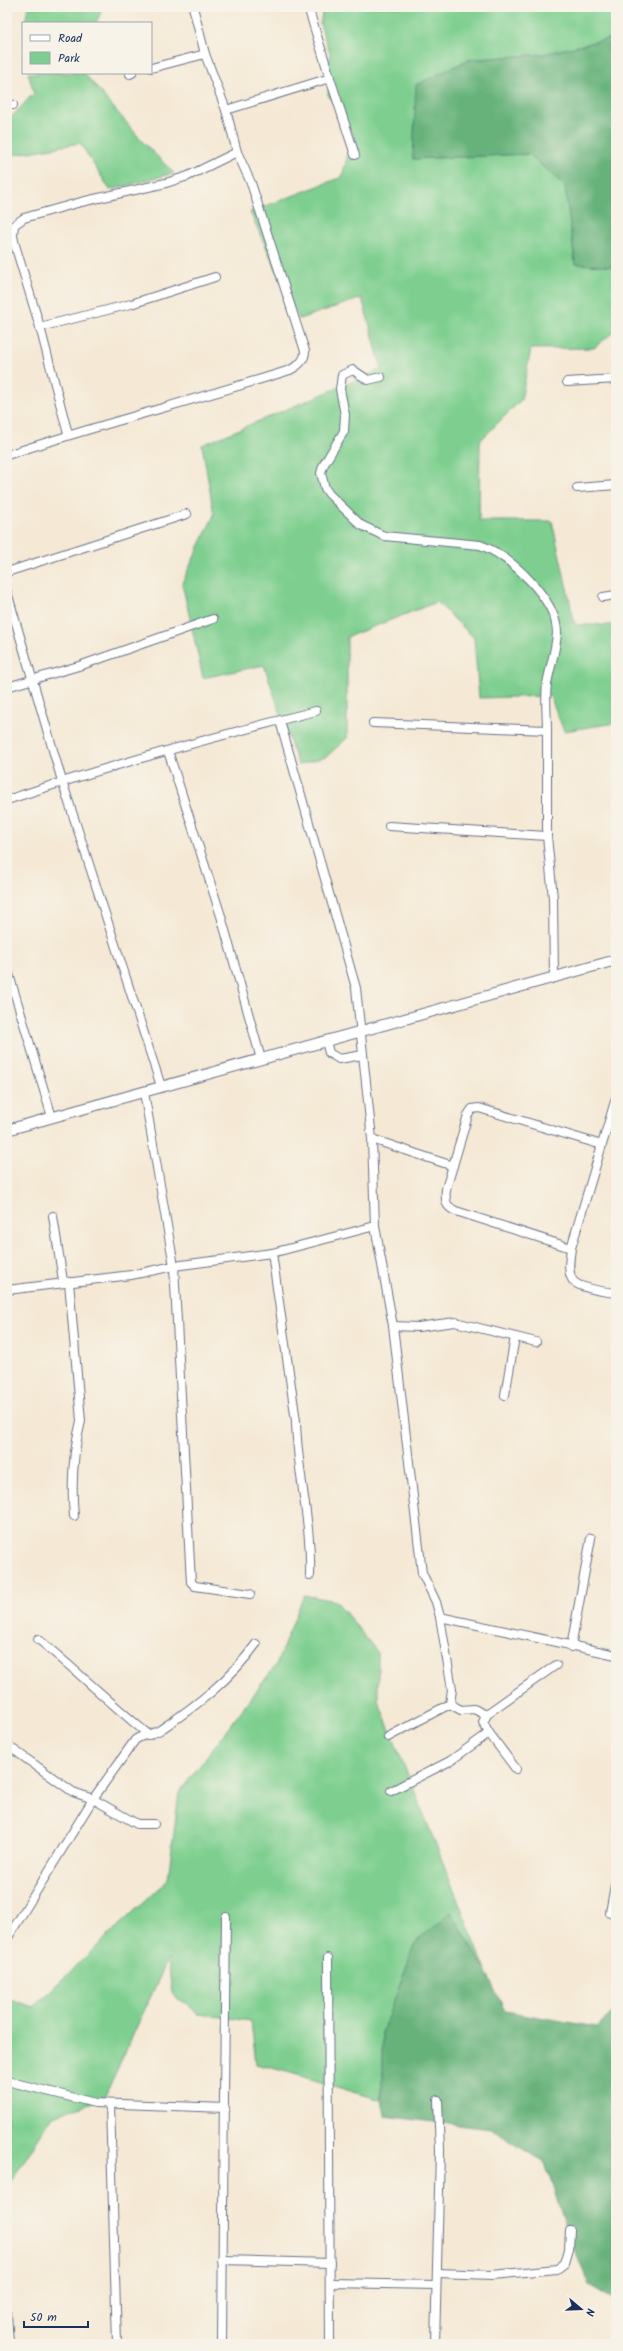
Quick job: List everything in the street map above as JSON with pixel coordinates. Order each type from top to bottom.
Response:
[{"type":"street","points":[[7,455],[68,434],[203,397],[290,370],[299,365],[304,358],[305,351],[255,196],[237,152],[226,110],[205,54],[193,7]]},
{"type":"street","points":[[308,7],[355,154]]},
{"type":"street","points":[[152,68],[205,54]]},
{"type":"street","points":[[226,110],[330,78]]},
{"type":"street","points":[[68,434],[40,327],[13,236],[14,225],[18,220],[80,202],[166,183],[188,176],[237,152]]},
{"type":"street","points":[[40,327],[131,304],[215,276]]},
{"type":"street","points":[[381,378],[366,380],[352,370],[342,375],[340,389],[345,415],[344,430],[323,466],[321,473],[325,488],[342,508],[369,530],[384,536],[480,545],[489,548],[525,576],[549,604],[555,621],[557,633],[546,686],[547,836],[553,898],[554,978]]},
{"type":"street","points":[[567,382],[616,379]]},
{"type":"street","points":[[577,488],[616,485]]},
{"type":"street","points":[[7,572],[187,514]]},
{"type":"street","points":[[7,592],[34,680],[62,781],[160,1086]]},
{"type":"street","points":[[603,597],[616,595]]},
{"type":"street","points":[[7,687],[34,680],[213,619]]},
{"type":"street","points":[[7,800],[62,781],[316,711]]},
{"type":"street","points":[[280,720],[356,988],[372,1138],[374,1226],[393,1326],[422,1573],[436,1602],[440,1617],[452,1689],[450,1704]]},
{"type":"street","points":[[373,723],[547,730]]},
{"type":"street","points":[[168,751],[221,916],[261,1059]]},
{"type":"street","points":[[389,826],[547,836]]},
{"type":"street","points":[[7,1130],[52,1116],[326,1041],[360,1030],[616,960]]},
{"type":"street","points":[[7,968],[52,1116]]},
{"type":"street","points":[[326,1041],[329,1053],[339,1059],[363,1055]]},
{"type":"street","points":[[144,1092],[174,1266],[191,1582],[195,1586],[250,1594]]},
{"type":"street","points":[[616,1098],[571,1248],[569,1265],[574,1283],[616,1293]]},
{"type":"street","points":[[571,1248],[451,1210],[445,1200],[468,1115],[475,1108],[602,1145]]},
{"type":"street","points":[[372,1138],[453,1166]]},
{"type":"street","points":[[53,1216],[63,1281],[69,1282]]},
{"type":"street","points":[[7,1290],[131,1275],[174,1266],[272,1253],[374,1226]]},
{"type":"street","points":[[272,1253],[296,1421],[300,1471],[311,1548],[310,1576]]},
{"type":"street","points":[[69,1282],[81,1421],[76,1442],[72,1489],[74,1516]]},
{"type":"street","points":[[393,1326],[418,1327],[455,1322],[536,1342]]},
{"type":"street","points":[[505,1395],[515,1337]]},
{"type":"street","points":[[572,1647],[592,1538]]},
{"type":"street","points":[[440,1617],[572,1647],[616,1655]]},
{"type":"street","points":[[38,1640],[70,1665],[113,1706],[149,1735]]},
{"type":"street","points":[[7,1939],[94,1799],[135,1740],[138,1737],[149,1735],[160,1730],[203,1699],[234,1671],[256,1644]]},
{"type":"street","points":[[516,1769],[489,1733],[483,1722],[486,1715],[556,1665]]},
{"type":"street","points":[[450,1704],[461,1710],[474,1709],[486,1715]]},
{"type":"street","points":[[388,1737],[450,1704]]},
{"type":"street","points":[[391,1791],[450,1760],[489,1733]]},
{"type":"street","points":[[7,1745],[73,1792],[94,1799],[137,1824],[154,1824]]},
{"type":"street","points":[[610,1913],[616,1880]]},
{"type":"street","points":[[222,2344],[226,1917]]},
{"type":"street","points":[[328,1958],[331,2283],[330,2344]]},
{"type":"street","points":[[7,2081],[96,2104],[225,2108]]},
{"type":"street","points":[[435,2344],[440,2151],[438,2100]]},
{"type":"street","points":[[110,2104],[117,2344]]},
{"type":"street","points":[[437,2273],[492,2275],[557,2269],[565,2264],[569,2249],[570,2231]]},
{"type":"street","points":[[222,2260],[330,2263]]},
{"type":"street","points":[[331,2283],[436,2285]]},
{"type":"street","points":[[7,2314],[9,2344]]},
{"type":"green space","points":[[28,7],[99,7],[101,12],[96,22],[25,22]]},
{"type":"green space","points":[[332,7],[616,7],[616,37],[544,54],[468,60],[417,85],[413,159],[529,154],[565,186],[575,263],[616,267],[616,330],[594,348],[531,349],[521,400],[480,441],[479,521],[552,521],[575,625],[616,625],[616,723],[564,731],[550,696],[479,698],[474,638],[437,602],[347,637],[347,738],[326,757],[298,765],[264,665],[203,678],[182,583],[214,515],[202,445],[382,369],[362,298],[299,319],[250,212],[342,177],[353,135],[328,95],[330,53],[320,24],[323,9]]},
{"type":"green space","points":[[616,37],[616,267],[575,264],[565,186],[529,154],[413,159],[416,85],[468,60],[544,54]]},
{"type":"green space","points":[[28,74],[85,74],[142,141],[174,173],[110,190],[80,143],[7,156],[7,122],[34,93]]},
{"type":"green space","points":[[304,1595],[336,1601],[378,1653],[378,1700],[487,1973],[451,1912],[382,2032],[382,2100],[256,2064],[251,2021],[199,2014],[172,1993],[168,1959],[104,2098],[53,2116],[7,2187],[7,1998],[33,2007],[168,1879],[179,1793],[276,1665]]},
{"type":"green space","points":[[451,1912],[487,1973],[505,2011],[596,2027],[616,2010],[616,2301],[589,2285],[568,2234],[545,2163],[491,2129],[385,2116],[382,2100],[382,2032],[416,1942]]}]
